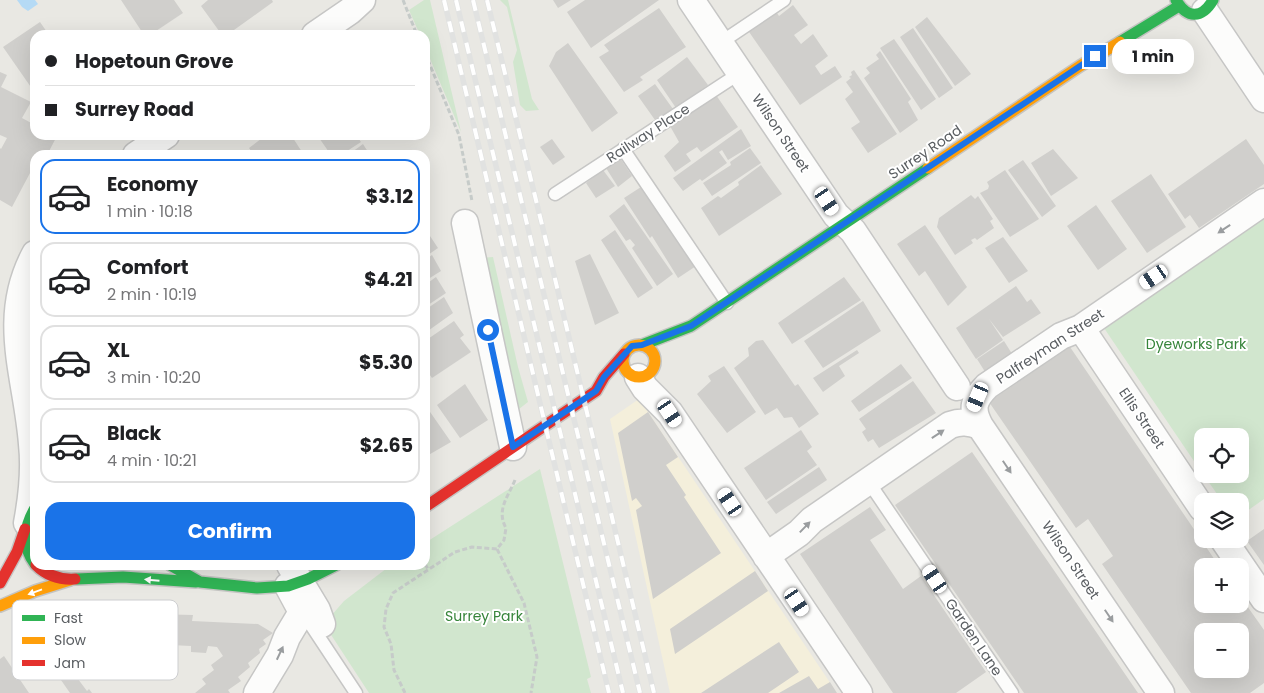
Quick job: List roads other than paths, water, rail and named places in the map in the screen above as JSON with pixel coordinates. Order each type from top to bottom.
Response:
[{"type":"street","points":[[322,30],[356,6],[378,0]]},
{"type":"street","name":"Wilson Street","points":[[691,0],[836,215],[858,239],[957,387]]},
{"type":"street","points":[[1178,3],[1188,13],[1200,14],[1209,6],[1263,95]]},
{"type":"street","name":"Surrey Road","points":[[596,391],[640,370],[691,326],[1080,66],[1178,3]]},
{"type":"street","points":[[144,150],[158,140]]},
{"type":"street","name":"Palfreyman Street","points":[[980,426],[974,415],[974,406],[980,393],[1061,336],[1081,328],[1264,202]]},
{"type":"street","points":[[465,223],[513,447]]},
{"type":"street","points":[[30,263],[21,290],[16,320],[19,384],[30,424]]},
{"type":"street","name":"Surrey Road","points":[[674,346],[691,326]]},
{"type":"street","name":"Ellis Street","points":[[1081,328],[1194,496]]},
{"type":"street","points":[[430,504],[596,391],[604,377],[632,346],[640,370],[663,387],[670,413],[859,693]]},
{"type":"street","points":[[624,354],[626,371],[640,370]]},
{"type":"street","points":[[766,556],[799,533],[812,520],[950,425],[969,422],[980,426]]},
{"type":"street","name":"Wilson Street","points":[[980,426],[1161,693]]},
{"type":"street","points":[[29,520],[26,546],[30,557]]},
{"type":"street","points":[[0,584],[17,552],[29,520]]},
{"type":"street","points":[[1229,548],[1264,599]]},
{"type":"street","points":[[41,570],[53,577],[74,579],[123,577],[200,582],[244,588],[268,588],[293,577],[318,570]]},
{"type":"street","points":[[15,600],[95,570]]},
{"type":"street","points":[[179,570],[200,582]]},
{"type":"street","points":[[257,693],[280,655],[287,637],[312,618],[316,610],[293,577]]},
{"type":"street","points":[[0,606],[12,601]]},
{"type":"lane","points":[[720,43],[784,0]]},
{"type":"lane","name":"Railway Place","points":[[555,194],[740,73]]},
{"type":"lane","points":[[624,149],[727,303]]},
{"type":"lane","name":"Garden Lane","points":[[868,482],[1012,693]]},
{"type":"lane","points":[[312,618],[356,693]]},
{"type":"water","points":[[17,0],[35,0],[38,4],[28,11]]},
{"type":"railway","points":[[444,0],[609,693]]},
{"type":"railway","points":[[456,0],[623,693]]},
{"type":"railway","points":[[473,0],[640,693]]},
{"type":"railway","points":[[487,0],[654,693]]},
{"type":"park label","name":"Dyeworks Park","points":[[1196,344]]},
{"type":"park label","name":"Surrey Park","points":[[484,616]]}]
